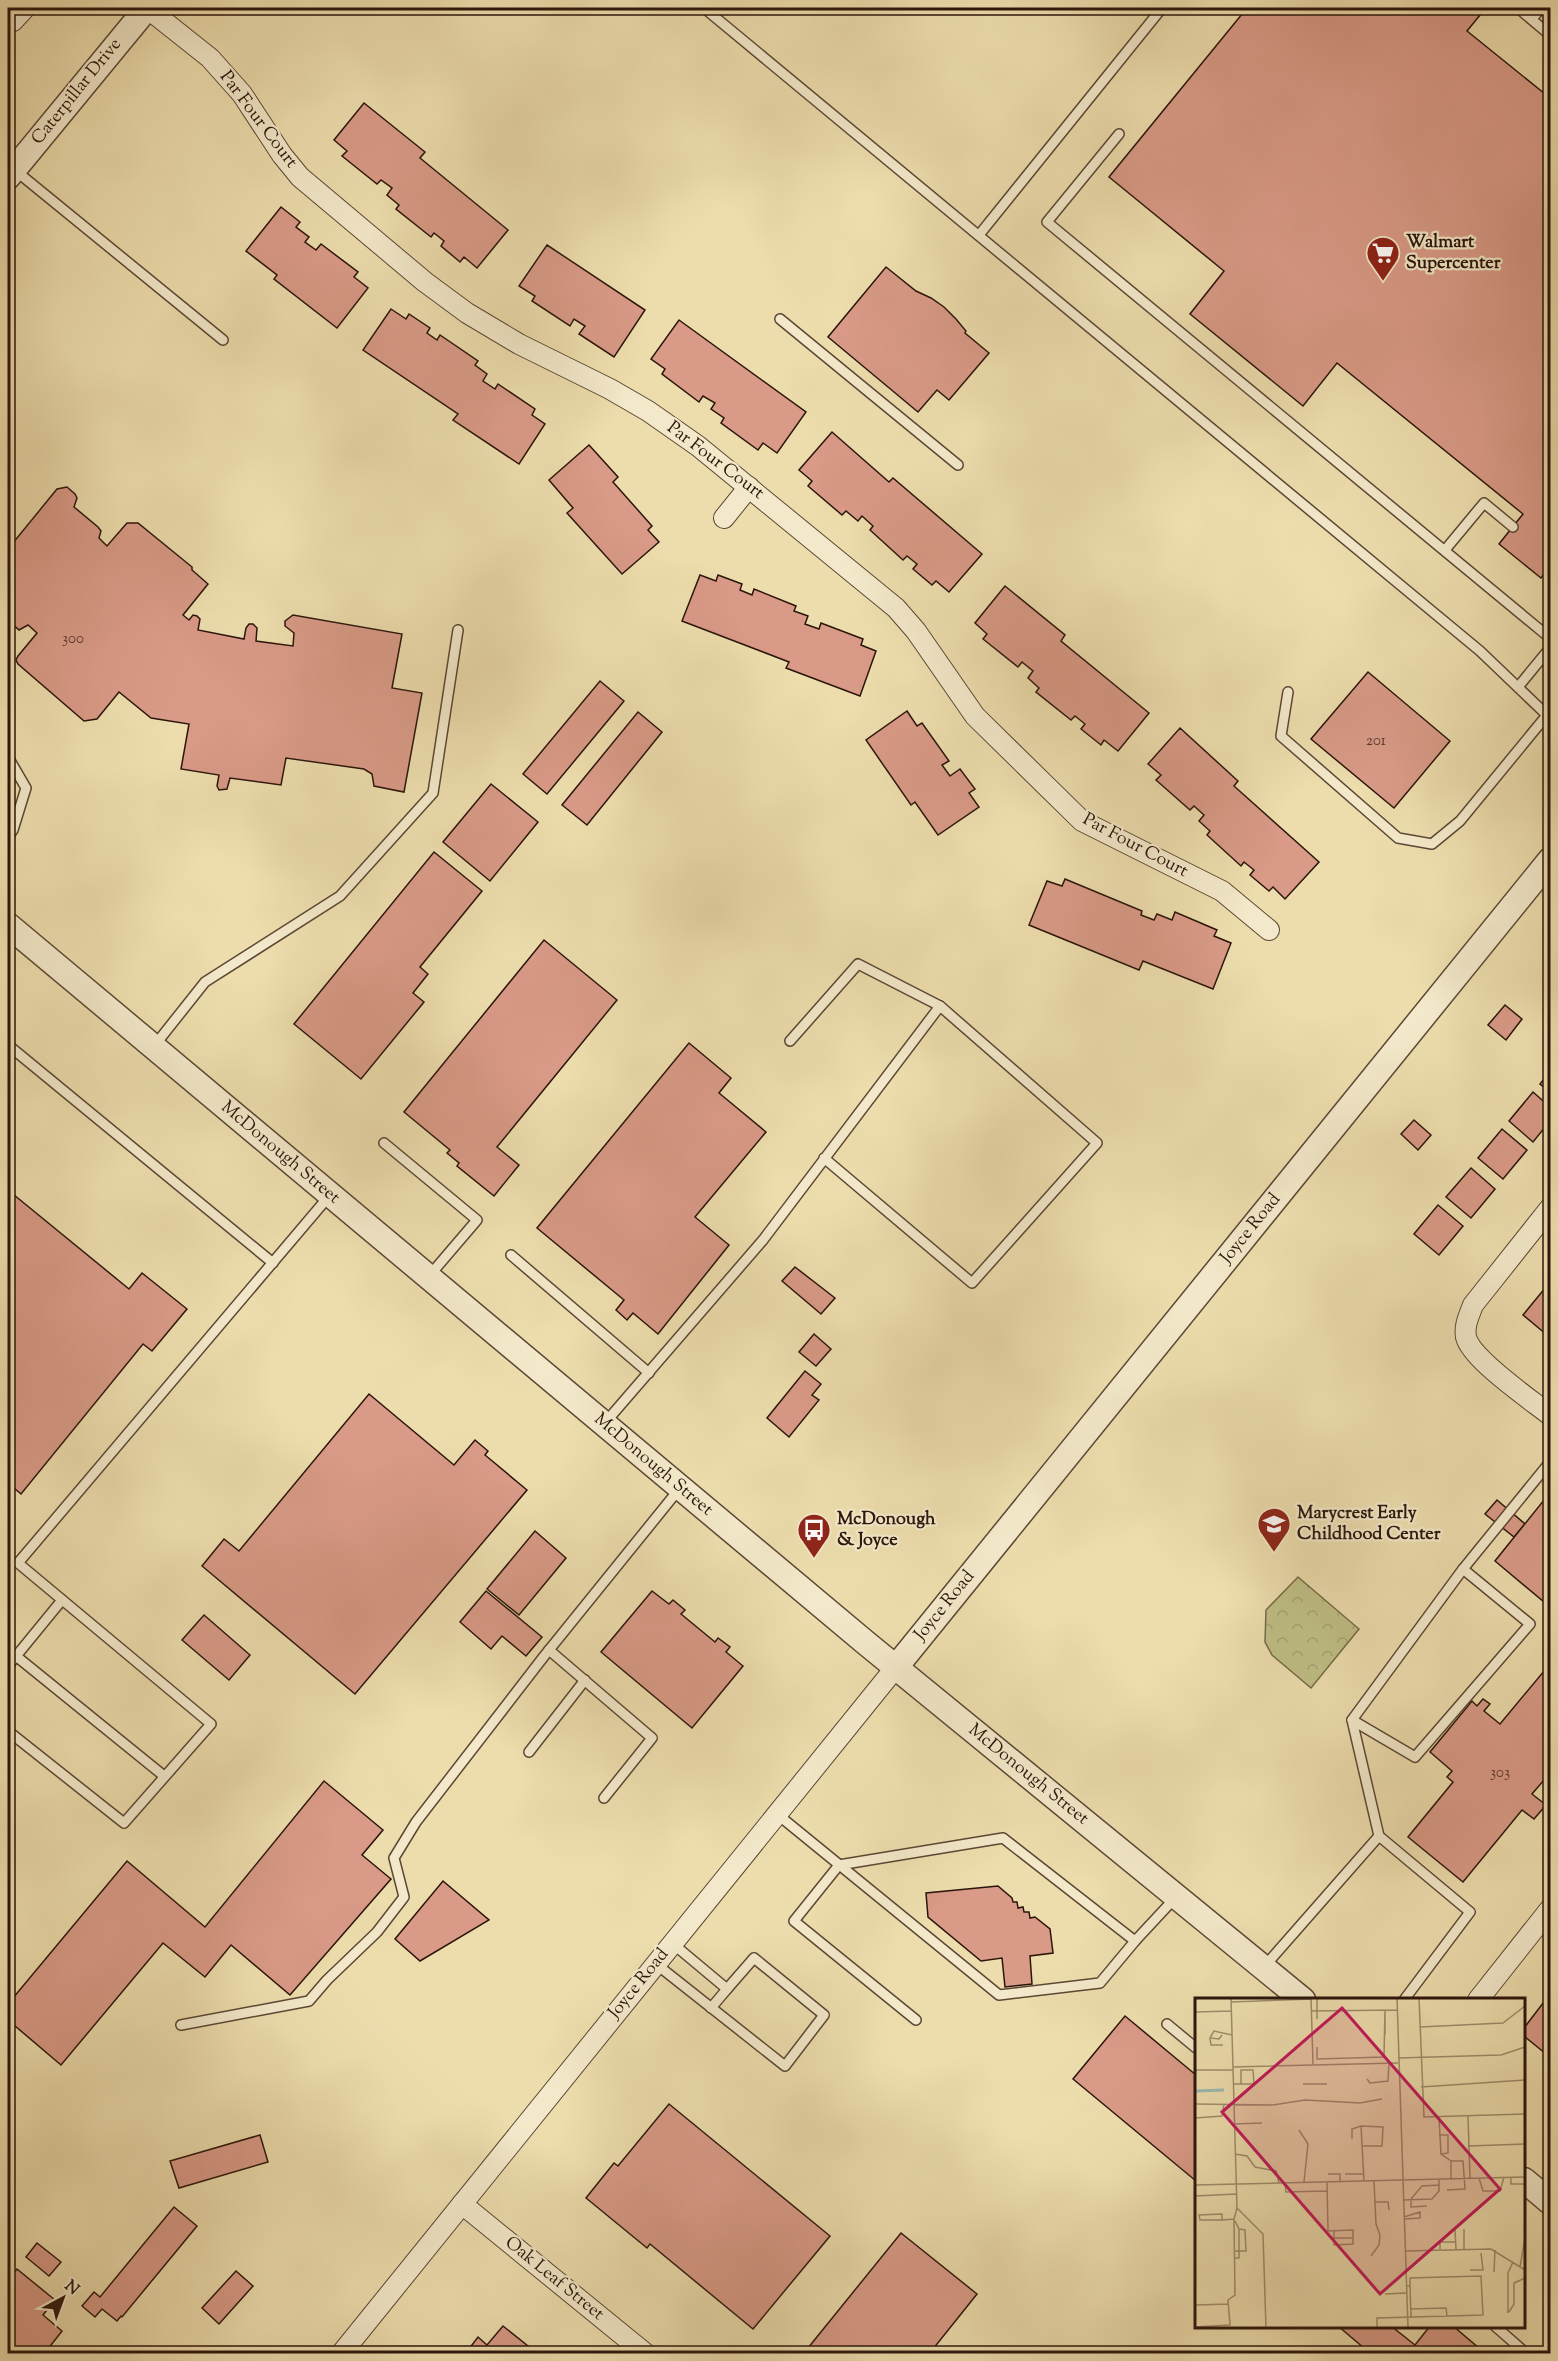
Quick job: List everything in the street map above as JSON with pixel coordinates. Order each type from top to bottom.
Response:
[{"type":"street","points":[[8,23],[13,21],[25,8]]},
{"type":"street","name":"Caterpillar Drive","points":[[11,173],[147,8]]},
{"type":"street","name":"Par Four Court","points":[[147,8],[210,58],[242,94],[300,177],[425,282],[467,313],[519,344],[610,389],[648,411],[698,446],[896,609],[916,631],[975,716],[1082,820],[1222,891],[1269,930]]},
{"type":"street","points":[[724,518],[748,487]]},
{"type":"street","name":"Joyce Road","points":[[341,2354],[1551,860]]},
{"type":"street","name":"McDonough Street","points":[[10,932],[153,1047],[896,1667],[1301,1998]]},
{"type":"street","points":[[1551,1208],[1473,1305],[1466,1322],[1466,1338],[1486,1363],[1551,1415]]},
{"type":"street","points":[[1480,1998],[1551,1909]]},
{"type":"street","points":[[1525,2181],[1551,2202]]},
{"type":"street","name":"Oak Leaf Street","points":[[462,2205],[646,2354]]},
{"type":"lane","points":[[704,8],[980,234],[1480,651],[1549,717],[1460,821],[1432,844],[1398,838],[1281,736],[1288,692]]},
{"type":"lane","points":[[980,234],[1162,8]]},
{"type":"lane","points":[[1518,8],[1551,35]]},
{"type":"lane","points":[[1532,19],[1541,8]]},
{"type":"lane","points":[[1119,134],[1047,222],[1551,638]]},
{"type":"lane","points":[[11,173],[223,340]]},
{"type":"lane","points":[[780,319],[958,465]]},
{"type":"lane","points":[[1445,550],[1484,503],[1513,527]]},
{"type":"lane","points":[[153,1047],[205,982],[340,896],[433,793],[458,630]]},
{"type":"lane","points":[[1518,687],[1551,648]]},
{"type":"lane","points":[[8,758],[26,788],[13,830],[8,837]]},
{"type":"lane","points":[[790,1041],[858,964],[940,1006],[1097,1143],[972,1282],[824,1158]]},
{"type":"lane","points":[[604,1424],[763,1240],[940,1006]]},
{"type":"lane","points":[[8,1045],[273,1263]]},
{"type":"lane","points":[[384,1143],[477,1220],[428,1277]]},
{"type":"lane","points":[[8,1731],[124,1823],[211,1724],[18,1563],[330,1195]]},
{"type":"lane","points":[[511,1256],[649,1373]]},
{"type":"lane","points":[[1406,1998],[1470,1912],[1379,1836],[1352,1720],[1463,1569],[1551,1462]]},
{"type":"lane","points":[[181,2025],[309,2001],[327,1980],[377,1932],[404,1897],[394,1858],[416,1822],[549,1650],[681,1488]]},
{"type":"lane","points":[[1352,1720],[1414,1757],[1530,1624],[1463,1569]]},
{"type":"lane","points":[[8,1666],[62,1600]]},
{"type":"lane","points":[[549,1650],[652,1738],[604,1798]]},
{"type":"lane","points":[[16,1656],[164,1776]]},
{"type":"lane","points":[[530,1752],[585,1680]]},
{"type":"lane","points":[[777,1814],[999,1995],[1100,1983],[1177,1896]]},
{"type":"lane","points":[[1264,1968],[1379,1836]]},
{"type":"lane","points":[[916,2020],[794,1921],[839,1865],[1003,1838],[1135,1941]]},
{"type":"lane","points":[[672,1943],[727,1989]]},
{"type":"lane","points":[[656,1964],[711,2008],[785,2066],[824,2015],[754,1958],[711,2008]]},
{"type":"lane","points":[[1167,2024],[1195,2046]]},
{"type":"lane","points":[[1497,2328],[1527,2354]]},
{"type":"green space","points":[[1298,1577],[1359,1629],[1311,1688],[1272,1655],[1265,1642],[1266,1610]]},
{"type":"building","name":"Walmart Supercenter","points":[[1247,8],[1471,8],[1480,15],[1467,31],[1550,98],[1550,567],[1541,578],[1499,544],[1523,514],[1337,363],[1303,406],[1190,314],[1224,271],[1109,177]]},
{"type":"building","points":[[364,103],[425,152],[420,158],[508,230],[477,268],[464,257],[460,262],[441,246],[444,241],[434,233],[431,237],[396,209],[399,205],[387,195],[392,188],[381,180],[377,184],[342,156],[347,151],[334,140]]},
{"type":"building","points":[[281,207],[300,222],[296,227],[309,237],[305,242],[316,250],[321,244],[358,272],[354,277],[368,288],[337,328],[274,279],[277,275],[246,251]]},
{"type":"building","points":[[547,245],[645,310],[614,357],[579,334],[585,326],[574,319],[570,326],[532,301],[535,296],[519,286]]},
{"type":"building","points":[[886,267],[916,291],[944,307],[966,331],[965,333],[989,353],[949,400],[937,390],[918,412],[828,337]]},
{"type":"building","points":[[391,309],[406,319],[409,314],[430,328],[427,333],[437,340],[440,335],[478,361],[475,365],[487,374],[483,381],[495,389],[498,384],[535,409],[532,415],[545,424],[519,464],[453,420],[458,414],[363,350]]},
{"type":"building","points":[[679,320],[806,412],[777,453],[763,443],[758,450],[721,423],[724,418],[711,409],[715,403],[703,396],[699,402],[662,374],[665,369],[651,359]]},
{"type":"building","points":[[832,432],[889,482],[893,478],[982,554],[949,592],[936,581],[932,585],[913,569],[917,564],[907,556],[903,560],[870,530],[873,526],[862,516],[858,521],[846,511],[842,515],[808,486],[812,481],[799,470]]},
{"type":"building","points":[[589,445],[618,477],[613,482],[652,526],[648,530],[659,542],[622,574],[567,513],[573,508],[549,480]]},
{"type":"building","points":[[67,487],[77,498],[74,507],[98,527],[101,531],[99,538],[107,546],[127,523],[138,523],[192,567],[192,570],[208,584],[183,615],[189,620],[193,615],[200,619],[198,630],[244,639],[246,628],[249,624],[253,624],[257,628],[256,641],[293,646],[294,633],[285,626],[285,621],[293,615],[402,634],[392,688],[422,693],[404,792],[374,786],[372,774],[364,769],[286,758],[281,785],[230,778],[227,789],[219,790],[217,786],[219,775],[181,769],[189,724],[151,718],[119,692],[97,719],[84,721],[18,664],[16,660],[18,656],[37,633],[28,625],[19,630],[8,620],[8,549],[57,489]]},
{"type":"building","points":[[700,575],[716,581],[718,575],[742,584],[740,590],[752,595],[754,589],[796,606],[794,611],[808,616],[805,624],[819,629],[821,623],[863,639],[861,645],[876,651],[860,696],[786,668],[789,662],[682,621]]},
{"type":"building","points":[[1005,586],[1065,635],[1061,641],[1149,713],[1118,751],[1104,740],[1101,745],[1081,729],[1085,724],[1075,716],[1071,720],[1036,692],[1039,688],[1028,678],[1033,671],[1022,662],[1018,667],[983,639],[987,634],[975,623]]},
{"type":"building","points":[[1368,672],[1450,741],[1394,808],[1311,739]]},
{"type":"building","points":[[600,681],[624,701],[547,794],[523,774]]},
{"type":"building","points":[[907,711],[917,726],[922,723],[949,761],[942,765],[950,776],[960,769],[975,789],[969,793],[979,807],[938,835],[915,802],[911,805],[866,740]]},
{"type":"building","points":[[638,712],[662,732],[587,825],[562,805]]},
{"type":"building","points":[[1180,728],[1238,781],[1234,786],[1319,862],[1285,899],[1273,887],[1269,891],[1250,875],[1254,870],[1244,862],[1241,866],[1207,835],[1210,831],[1199,821],[1204,815],[1194,806],[1190,810],[1156,780],[1161,775],[1148,764]]},
{"type":"building","points":[[491,784],[538,822],[490,881],[443,842]]},
{"type":"building","points":[[434,852],[482,891],[420,967],[428,974],[413,993],[424,1002],[361,1079],[294,1024]]},
{"type":"building","points":[[1065,879],[1142,911],[1141,915],[1154,920],[1157,914],[1172,920],[1175,912],[1217,930],[1214,936],[1231,943],[1213,989],[1143,961],[1139,970],[1029,925],[1047,881],[1062,886]]},
{"type":"building","points":[[544,940],[617,1000],[497,1147],[519,1165],[494,1196],[457,1166],[459,1163],[447,1153],[450,1150],[404,1112]]},
{"type":"building","points":[[1505,1005],[1522,1019],[1506,1040],[1488,1025]]},
{"type":"building","points":[[689,1043],[731,1078],[719,1093],[766,1132],[695,1217],[729,1245],[658,1334],[633,1313],[627,1320],[616,1310],[624,1300],[537,1228]]},
{"type":"building","points":[[1550,1071],[1550,1092],[1540,1084]]},
{"type":"building","points":[[1533,1092],[1550,1107],[1550,1121],[1533,1142],[1509,1121]]},
{"type":"building","points":[[1414,1120],[1431,1135],[1418,1150],[1401,1134]]},
{"type":"building","points":[[1502,1129],[1527,1150],[1503,1179],[1478,1158]]},
{"type":"building","points":[[1471,1168],[1495,1189],[1471,1218],[1446,1197]]},
{"type":"building","points":[[8,1190],[129,1289],[142,1273],[187,1309],[152,1351],[143,1344],[21,1494],[8,1483]]},
{"type":"building","points":[[1438,1205],[1463,1226],[1439,1255],[1414,1234]]},
{"type":"building","points":[[795,1267],[835,1298],[821,1314],[782,1281]]},
{"type":"building","points":[[1550,1282],[1550,1331],[1547,1335],[1523,1315]]},
{"type":"building","points":[[814,1334],[831,1349],[816,1366],[799,1352]]},
{"type":"building","points":[[805,1371],[821,1384],[812,1395],[819,1400],[789,1437],[767,1418]]},
{"type":"building","points":[[369,1394],[454,1465],[475,1440],[488,1451],[485,1455],[527,1490],[355,1694],[202,1566],[224,1539],[239,1551]]},
{"type":"building","points":[[1497,1500],[1525,1524],[1514,1537],[1485,1514]]},
{"type":"building","points":[[1544,1500],[1550,1506],[1550,1607],[1495,1561]]},
{"type":"building","points":[[535,1531],[566,1558],[519,1615],[487,1589]]},
{"type":"building","points":[[486,1591],[542,1637],[526,1656],[502,1636],[491,1649],[460,1622]]},
{"type":"building","points":[[652,1591],[669,1604],[673,1600],[685,1610],[681,1614],[715,1642],[718,1638],[730,1647],[726,1652],[743,1666],[692,1728],[601,1652]]},
{"type":"building","points":[[204,1615],[250,1655],[229,1680],[182,1640]]},
{"type":"building","points":[[1549,1665],[1550,1776],[1532,1794],[1546,1805],[1534,1819],[1522,1810],[1463,1882],[1408,1837],[1453,1782],[1447,1777],[1452,1771],[1430,1752],[1472,1701],[1477,1706],[1483,1699],[1490,1704],[1484,1711],[1500,1724]]},
{"type":"building","points":[[324,1781],[383,1830],[362,1855],[391,1879],[290,1995],[231,1945],[205,1977],[163,1943],[61,2065],[8,2020],[8,2004],[127,1861],[205,1927]]},
{"type":"building","points":[[443,1881],[489,1920],[420,1961],[395,1939]]},
{"type":"building","points":[[998,1886],[1012,1898],[1013,1902],[1017,1902],[1018,1908],[1023,1907],[1024,1912],[1029,1912],[1030,1918],[1035,1917],[1050,1929],[1053,1953],[1030,1956],[1032,1984],[1005,1987],[1002,1958],[981,1961],[928,1917],[926,1893]]},
{"type":"building","points":[[1550,1994],[1550,2048],[1546,2054],[1525,2037],[1525,2027]]},
{"type":"building","points":[[1125,2016],[1195,2074],[1195,2180],[1073,2079]]},
{"type":"building","points":[[669,2104],[830,2236],[753,2329],[650,2244],[647,2248],[586,2198],[614,2163],[618,2166]]},
{"type":"building","points":[[260,2135],[268,2162],[179,2188],[170,2161]]},
{"type":"building","points":[[174,2207],[197,2226],[122,2317],[117,2321],[102,2309],[95,2317],[82,2306],[94,2292],[100,2297]]},
{"type":"building","points":[[901,2233],[977,2294],[929,2354],[815,2354],[808,2348]]},
{"type":"building","points":[[37,2243],[61,2262],[49,2276],[26,2257]]},
{"type":"building","points":[[17,2269],[55,2300],[43,2315],[62,2331],[44,2354],[19,2354],[8,2344],[8,2280]]},
{"type":"building","points":[[236,2271],[253,2286],[219,2324],[202,2308]]},
{"type":"building","points":[[503,2326],[538,2354],[465,2354],[478,2337],[487,2345]]},
{"type":"building","points":[[1340,2328],[1394,2328],[1415,2345],[1428,2328],[1455,2328],[1486,2354],[1371,2354]]},
{"type":"place","name":"Walmart Supercenter","points":[[1383,282]]},
{"type":"place","name":"Marycrest Early Childhood Center","points":[[1274,1553]]},
{"type":"place","name":"McDonough & Joyce","points":[[814,1559]]}]
